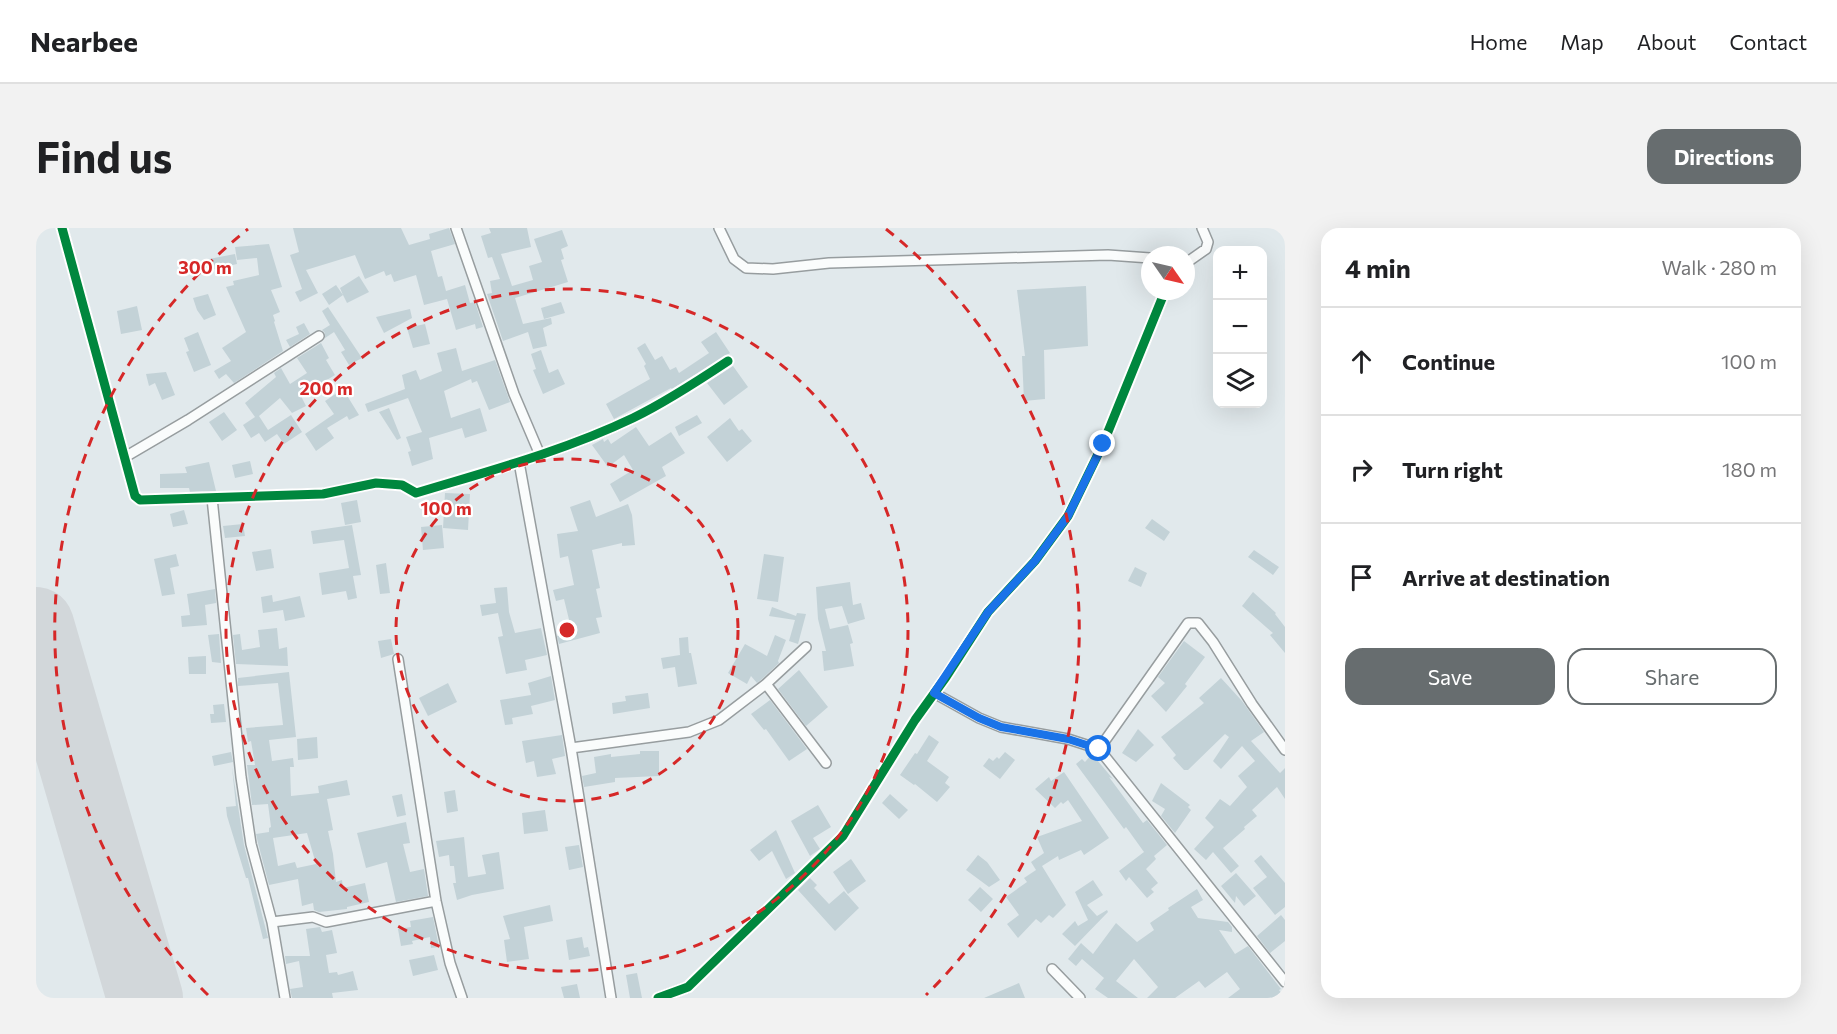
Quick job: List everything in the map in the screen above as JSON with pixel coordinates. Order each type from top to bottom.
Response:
[{"type":"street","points":[[62,228],[135,496],[140,500],[323,494],[376,483],[402,484],[416,493],[540,455],[634,417],[728,360]]},
{"type":"street","points":[[456,228],[514,394],[540,455]]},
{"type":"street","points":[[719,228],[734,259],[746,268],[773,269],[830,263],[1108,255],[1141,257]]},
{"type":"street","points":[[1195,256],[1206,249],[1208,242],[1202,228]]},
{"type":"street","points":[[658,998],[688,987],[843,836],[988,612],[1035,561],[1073,506],[1103,444],[1161,300]]},
{"type":"street","points":[[125,457],[188,420],[319,336]]},
{"type":"street","points":[[519,462],[571,748],[611,998]]},
{"type":"street","points":[[212,498],[241,777],[251,844],[272,922],[285,998]]},
{"type":"street","points":[[1099,749],[1162,656],[1188,623],[1198,622],[1285,750]]},
{"type":"street","points":[[571,748],[689,732],[719,720],[766,684],[806,647]]},
{"type":"street","points":[[398,659],[436,901],[450,963],[462,998]]},
{"type":"street","points":[[766,684],[826,763]]},
{"type":"street","points":[[934,693],[979,718],[1001,727],[1068,739],[1099,749],[1285,982]]},
{"type":"street","points":[[272,922],[313,917],[326,922],[436,901]]},
{"type":"street","points":[[1052,969],[1080,998]]},
{"type":"building","points":[[293,228],[401,228],[409,245],[430,239],[429,234],[449,228],[455,244],[431,251],[438,277],[442,276],[446,291],[465,285],[470,303],[475,302],[483,327],[476,329],[475,324],[456,330],[447,299],[424,305],[416,275],[394,282],[391,274],[386,276],[384,271],[365,279],[355,255],[306,270],[318,293],[300,302],[295,292],[302,289],[290,255],[299,252]]},
{"type":"building","points":[[489,228],[527,228],[531,247],[501,254],[512,286],[533,280],[529,266],[542,262],[534,239],[562,230],[568,246],[561,249],[564,259],[561,260],[568,282],[515,298],[523,324],[551,318],[552,324],[543,328],[547,346],[533,349],[528,332],[503,341],[487,294],[492,293],[490,281],[500,279],[492,257],[488,258],[481,236],[491,233]]},
{"type":"building","points":[[269,244],[282,287],[271,290],[280,312],[273,315],[283,351],[234,383],[226,374],[219,379],[214,371],[231,361],[222,348],[246,332],[226,287],[234,285],[233,281],[259,275],[257,258],[237,260],[235,247]]},
{"type":"building","points":[[235,254],[237,264],[210,270],[209,259]]},
{"type":"building","points":[[359,276],[369,292],[347,303],[340,288]]},
{"type":"building","points":[[336,285],[343,295],[329,305],[322,294]]},
{"type":"building","points":[[1086,286],[1088,346],[1044,350],[1045,399],[1024,401],[1022,356],[1025,356],[1017,290]]},
{"type":"building","points":[[208,294],[216,315],[204,320],[193,298]]},
{"type":"building","points":[[561,302],[565,313],[544,319],[541,308]]},
{"type":"building","points":[[137,306],[142,330],[121,334],[117,311]]},
{"type":"building","points":[[328,307],[362,358],[349,365],[341,352],[345,350],[334,332],[325,338],[322,330],[330,325],[322,311]]},
{"type":"building","points":[[410,309],[412,318],[384,333],[376,317]]},
{"type":"building","points":[[304,323],[310,334],[290,347],[286,340],[299,334],[296,327]]},
{"type":"building","points":[[425,324],[430,344],[413,348],[407,328]]},
{"type":"building","points":[[198,332],[211,365],[194,372],[186,352],[189,351],[184,338]]},
{"type":"building","points":[[716,332],[730,353],[672,389],[614,419],[606,404],[650,379],[644,366],[646,364],[637,348],[645,343],[655,360],[662,356],[670,370],[676,367],[679,373],[709,353],[701,342]]},
{"type":"building","points":[[321,343],[329,358],[326,360],[335,375],[301,396],[306,406],[292,413],[280,398],[259,416],[268,430],[291,415],[302,432],[284,444],[277,434],[265,442],[259,433],[251,438],[243,425],[255,417],[245,403],[276,377],[274,373],[281,368],[290,384],[307,373],[297,358]]},
{"type":"building","points":[[456,348],[462,371],[495,360],[510,402],[489,410],[477,381],[472,383],[471,379],[444,391],[451,418],[480,408],[487,431],[465,438],[462,428],[429,438],[433,459],[412,466],[408,452],[411,451],[406,437],[422,432],[408,398],[368,412],[365,404],[405,389],[402,375],[416,370],[420,380],[442,371],[437,353]]},
{"type":"building","points":[[541,350],[549,373],[558,369],[565,384],[543,394],[533,370],[536,369],[531,354]]},
{"type":"building","points":[[733,366],[748,387],[724,405],[707,383]]},
{"type":"building","points":[[166,372],[175,395],[162,400],[155,383],[149,386],[146,374]]},
{"type":"building","points":[[343,389],[359,415],[349,420],[347,416],[327,428],[334,438],[316,451],[305,434],[334,414],[325,401]]},
{"type":"building","points":[[389,408],[401,438],[397,440],[379,412]]},
{"type":"building","points":[[224,412],[237,430],[222,441],[209,422]]},
{"type":"building","points":[[697,415],[702,423],[679,436],[675,427]]},
{"type":"building","points":[[730,418],[739,431],[742,429],[752,441],[727,462],[707,437]]},
{"type":"building","points":[[636,427],[649,446],[671,432],[685,453],[662,467],[666,476],[620,502],[610,484],[633,470],[624,455],[608,467],[592,445],[603,439],[604,442],[608,439],[611,444]]},
{"type":"building","points":[[250,461],[253,474],[235,478],[232,465]]},
{"type":"building","points":[[209,462],[216,491],[190,492],[189,488],[160,488],[160,474],[187,473],[185,467]]},
{"type":"building","points":[[445,493],[470,494],[468,530],[443,528]]},
{"type":"building","points":[[357,500],[361,522],[345,525],[341,503]]},
{"type":"building","points":[[590,500],[596,517],[628,504],[632,515],[635,545],[622,546],[622,543],[592,550],[600,588],[596,589],[602,617],[596,618],[600,633],[559,644],[557,636],[572,632],[564,599],[556,601],[553,590],[574,585],[568,556],[560,558],[557,534],[578,531],[570,507]]},
{"type":"building","points":[[184,510],[188,524],[173,527],[170,514]]},
{"type":"building","points":[[1152,519],[1170,532],[1164,541],[1145,528]]},
{"type":"building","points":[[243,524],[245,536],[225,538],[223,526]]},
{"type":"building","points":[[352,525],[361,575],[353,576],[357,598],[348,600],[346,591],[322,595],[319,573],[349,568],[344,540],[313,544],[311,531]]},
{"type":"building","points":[[442,525],[444,548],[423,550],[421,527]]},
{"type":"building","points":[[271,549],[274,568],[256,571],[252,552]]},
{"type":"building","points":[[1254,550],[1279,567],[1273,575],[1248,557]]},
{"type":"building","points":[[176,554],[179,566],[170,568],[175,594],[162,596],[154,559]]},
{"type":"building","points":[[764,554],[784,557],[778,602],[757,599]]},
{"type":"building","points":[[386,563],[390,593],[380,594],[376,565]]},
{"type":"building","points":[[1135,567],[1147,573],[1141,587],[1128,581]]},
{"type":"building","points":[[850,582],[853,605],[861,603],[865,619],[848,624],[842,606],[825,609],[830,629],[848,625],[853,643],[850,644],[854,666],[824,671],[822,651],[826,651],[818,619],[816,587]]},
{"type":"building","points":[[507,587],[509,612],[515,633],[541,628],[547,655],[525,660],[527,670],[506,674],[498,637],[503,636],[498,613],[482,616],[480,605],[496,603],[494,588]]},
{"type":"building","points":[[215,589],[216,603],[205,605],[207,625],[182,627],[181,616],[190,615],[187,594]]},
{"type":"building","points":[[1253,592],[1276,613],[1285,627],[1285,653],[1270,635],[1273,633],[1242,606]]},
{"type":"building","points":[[272,595],[273,602],[300,596],[305,617],[285,621],[283,610],[263,613],[261,597]]},
{"type":"building","points":[[772,607],[796,616],[797,613],[806,614],[798,644],[789,641],[795,620],[769,616]]},
{"type":"building","points":[[277,628],[279,649],[287,647],[288,666],[236,664],[233,635],[240,634],[242,650],[260,647],[258,630]]},
{"type":"building","points":[[219,634],[221,663],[212,662],[208,635]]},
{"type":"building","points":[[775,635],[786,640],[779,663],[762,679],[757,683],[751,676],[747,684],[728,673],[745,644],[767,656]]},
{"type":"building","points":[[688,637],[689,653],[691,653],[697,684],[678,687],[675,667],[663,669],[661,658],[680,655],[679,638]]},
{"type":"building","points":[[391,639],[394,654],[381,658],[378,641]]},
{"type":"building","points":[[1184,641],[1205,657],[1185,684],[1187,686],[1166,712],[1151,696],[1165,683],[1158,677]]},
{"type":"building","points":[[206,656],[206,674],[189,674],[188,657]]},
{"type":"building","points":[[799,670],[828,707],[806,726],[778,689]]},
{"type":"building","points":[[289,672],[296,737],[269,740],[272,761],[293,758],[294,767],[290,767],[291,796],[319,793],[318,786],[347,780],[350,795],[327,799],[333,830],[328,831],[336,882],[342,880],[343,888],[365,883],[369,902],[347,907],[347,909],[319,912],[314,910],[313,903],[302,906],[298,879],[269,885],[256,834],[269,832],[271,827],[268,804],[252,805],[247,765],[255,765],[246,728],[283,725],[278,683],[238,686],[238,678]],"holes":[[[307,833],[316,864],[297,868],[295,862],[278,866],[273,838]]]},
{"type":"building","points":[[551,676],[555,700],[531,706],[533,714],[512,718],[513,724],[505,725],[500,700],[531,695],[528,683]]},
{"type":"building","points":[[1221,678],[1242,701],[1264,732],[1251,741],[1280,773],[1285,768],[1285,799],[1277,787],[1252,810],[1257,816],[1223,848],[1239,866],[1231,873],[1213,852],[1206,860],[1194,849],[1214,827],[1205,818],[1220,799],[1230,806],[1247,787],[1238,776],[1255,761],[1242,746],[1221,769],[1213,761],[1229,737],[1225,734],[1188,770],[1184,770],[1173,758],[1176,755],[1161,737],[1204,703],[1199,698]]},
{"type":"building","points":[[448,683],[457,702],[428,716],[419,698]]},
{"type":"building","points":[[648,693],[650,708],[613,714],[612,703],[626,701],[625,696]]},
{"type":"building","points":[[770,700],[807,749],[789,761],[766,729],[764,730],[751,714]]},
{"type":"building","points":[[224,704],[226,722],[211,723],[210,714],[214,714],[213,705]]},
{"type":"building","points":[[1138,729],[1154,745],[1136,762],[1122,753]]},
{"type":"building","points":[[562,735],[565,756],[552,759],[556,774],[537,777],[534,761],[526,763],[522,741]]},
{"type":"building","points":[[929,735],[939,742],[927,761],[949,777],[945,783],[950,787],[937,802],[900,775]]},
{"type":"building","points":[[317,737],[318,758],[298,760],[297,739]]},
{"type":"building","points":[[640,751],[659,751],[659,776],[615,778],[615,782],[584,787],[582,776],[596,773],[594,757],[611,754],[611,757],[640,754]]},
{"type":"building","points":[[231,752],[233,762],[214,766],[212,756]]},
{"type":"building","points":[[1005,752],[1015,760],[1000,779],[983,766],[989,758],[993,761],[997,757],[999,759]]},
{"type":"building","points":[[1092,754],[1113,779],[1109,777],[1143,823],[1147,820],[1167,845],[1154,856],[1156,859],[1146,869],[1158,883],[1151,889],[1154,892],[1147,898],[1129,877],[1126,881],[1119,871],[1144,852],[1076,764],[1082,759],[1085,762]]},
{"type":"building","points":[[232,767],[244,845],[268,938],[263,939],[248,878],[246,878],[227,816],[226,807],[236,806]]},
{"type":"building","points":[[1064,772],[1109,838],[1084,855],[1081,850],[1059,860],[1058,856],[1042,866],[1066,905],[1053,918],[1049,915],[1041,923],[1036,919],[1018,938],[1007,924],[1019,915],[1006,897],[1027,882],[1024,878],[1036,870],[1031,862],[1044,853],[1037,837],[1082,821],[1068,800],[1063,804],[1061,802],[1055,808],[1035,789],[1049,777],[1051,781]]},
{"type":"building","points":[[1161,783],[1190,805],[1188,807],[1191,810],[1175,833],[1161,816],[1165,809],[1152,801]]},
{"type":"building","points":[[455,790],[458,811],[447,813],[444,792]]},
{"type":"building","points":[[402,794],[406,815],[397,817],[392,796]]},
{"type":"building","points":[[890,794],[908,810],[899,819],[882,803]]},
{"type":"building","points":[[818,805],[831,827],[813,838],[820,849],[810,856],[791,821]]},
{"type":"building","points":[[545,810],[548,831],[524,834],[522,813]]},
{"type":"building","points":[[406,822],[410,843],[403,844],[410,872],[424,869],[428,896],[396,902],[387,862],[366,868],[357,833]]},
{"type":"building","points":[[776,830],[795,873],[786,879],[772,851],[759,861],[750,850]]},
{"type":"building","points":[[464,837],[468,877],[486,874],[482,855],[499,852],[504,889],[457,900],[453,883],[456,883],[454,866],[450,866],[449,855],[439,857],[436,841]]},
{"type":"building","points":[[579,845],[583,867],[569,870],[565,847]]},
{"type":"building","points":[[978,855],[987,862],[1000,880],[989,887],[966,870]]},
{"type":"building","points":[[1261,855],[1285,883],[1285,907],[1275,915],[1253,888],[1267,877],[1254,861]]},
{"type":"building","points":[[851,859],[866,881],[848,894],[833,872]]},
{"type":"building","points":[[1236,873],[1256,896],[1244,906],[1236,896],[1235,903],[1221,886]]},
{"type":"building","points":[[810,878],[817,885],[814,888],[829,904],[844,891],[859,908],[835,931],[798,890]]},
{"type":"building","points":[[1093,880],[1103,895],[1087,905],[1097,916],[1107,910],[1108,912],[1075,946],[1062,934],[1075,921],[1078,926],[1088,920],[1075,892]]},
{"type":"building","points":[[980,887],[993,899],[981,912],[968,900]]},
{"type":"building","points":[[1197,889],[1203,900],[1191,907],[1198,918],[1228,922],[1232,927],[1232,932],[1219,930],[1235,954],[1248,946],[1281,989],[1279,990],[1285,998],[1228,998],[1240,989],[1227,972],[1205,988],[1199,981],[1175,998],[1147,998],[1158,987],[1134,959],[1116,981],[1138,998],[1108,998],[1095,989],[1104,978],[1082,959],[1076,966],[1068,959],[1081,943],[1093,954],[1116,923],[1137,942],[1154,930],[1150,923]]},
{"type":"building","points":[[550,905],[553,921],[524,927],[529,959],[507,962],[504,940],[510,939],[503,916]]},
{"type":"building","points":[[1281,915],[1285,920],[1285,941],[1270,953],[1257,936]]},
{"type":"building","points":[[433,917],[439,947],[431,948],[430,937],[401,946],[398,929],[411,927],[410,921]]},
{"type":"building","points":[[320,927],[322,932],[332,930],[337,953],[326,955],[329,973],[337,972],[338,975],[353,971],[358,990],[332,993],[333,998],[292,998],[290,989],[303,987],[299,961],[286,964],[285,956],[310,956],[306,929]]},
{"type":"building","points":[[582,937],[584,948],[588,947],[590,956],[569,960],[566,940]]},
{"type":"building","points":[[434,955],[438,970],[413,976],[409,960]]},
{"type":"building","points":[[637,973],[642,998],[630,998],[626,975]]},
{"type":"building","points":[[1019,983],[1025,998],[984,998]]},
{"type":"building","points":[[577,984],[580,998],[564,998],[561,987]]},
{"type":"runway","points":[[36,625],[145,998]]},
{"type":"cycle path","points":[[62,228],[135,496],[140,500],[323,494],[376,483],[402,485],[416,493],[526,460],[607,430],[658,405],[728,361]]},
{"type":"cycle path","points":[[658,998],[688,987],[843,836],[915,720],[988,612],[1035,561],[1068,516],[1103,444],[1161,300]]},
{"type":"route","points":[[1099,749],[1068,739],[1001,727],[979,718],[934,693],[988,612],[1035,561],[1068,516],[1103,444]]}]
